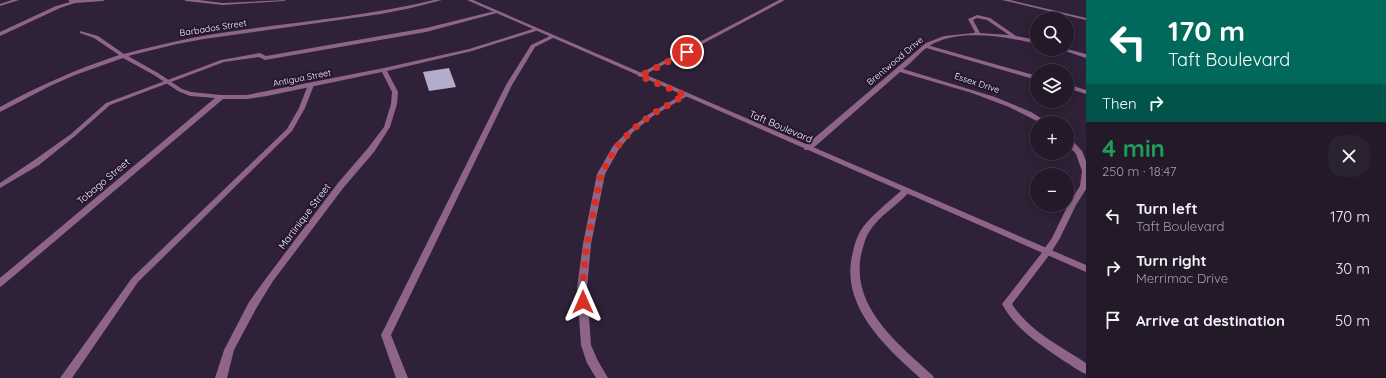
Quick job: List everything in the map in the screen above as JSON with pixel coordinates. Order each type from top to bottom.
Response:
[{"type":"street","points":[[0,5],[17,0]]},
{"type":"street","points":[[0,34],[72,1],[103,0]]},
{"type":"street","points":[[186,0],[242,4],[284,0]]},
{"type":"street","name":"Barbados Street","points":[[0,110],[28,93],[73,72],[124,56],[205,37],[364,17],[440,0]]},
{"type":"street","name":"Taft Boulevard","points":[[469,0],[640,76],[1086,269]]},
{"type":"street","points":[[640,76],[783,0]]},
{"type":"street","points":[[1004,0],[1086,19]]},
{"type":"street","points":[[0,186],[36,163],[73,135],[108,104],[236,57],[260,55],[265,58],[364,42],[426,30],[495,12]]},
{"type":"street","points":[[976,34],[978,32],[970,19],[979,18],[998,23],[1010,34],[1018,37]]},
{"type":"street","name":"Antigua Street","points":[[82,32],[96,36],[124,56],[190,94],[221,97],[246,97],[311,86],[384,70],[470,50],[536,30]]},
{"type":"street","name":"Brentwood Drive","points":[[808,148],[925,46],[946,37],[976,34],[1018,37],[1030,40]]},
{"type":"street","points":[[402,378],[386,335],[509,85],[533,46],[552,37]]},
{"type":"street","points":[[925,46],[1030,76]]},
{"type":"street","points":[[1074,52],[1086,56]]},
{"type":"street","name":"Martinique Street","points":[[221,378],[230,350],[253,305],[270,279],[341,185],[371,150],[387,127],[394,104],[395,92],[384,70]]},
{"type":"street","name":"Essex Drive","points":[[899,70],[1007,103],[1035,116]]},
{"type":"street","points":[[66,378],[135,280],[290,130],[302,108],[311,86]]},
{"type":"street","points":[[1074,88],[1086,92]]},
{"type":"street","points":[[602,378],[593,363],[586,346],[582,288],[587,244],[601,174],[616,148],[631,131],[651,115],[685,95]]},
{"type":"street","name":"Tobago Street","points":[[0,283],[221,97]]},
{"type":"street","points":[[1074,148],[1078,153],[1086,171],[1084,186],[1047,252],[1007,304],[1011,313],[1021,324],[1086,369]]},
{"type":"street","points":[[906,191],[865,230],[855,257],[855,279],[861,302],[875,324],[896,348],[928,378]]},
{"type":"building","points":[[449,68],[456,87],[429,91],[423,72]]},
{"type":"route","points":[[583,302],[582,288],[587,244],[601,174],[616,148],[631,131],[651,115],[685,95],[640,76],[687,52]]}]
